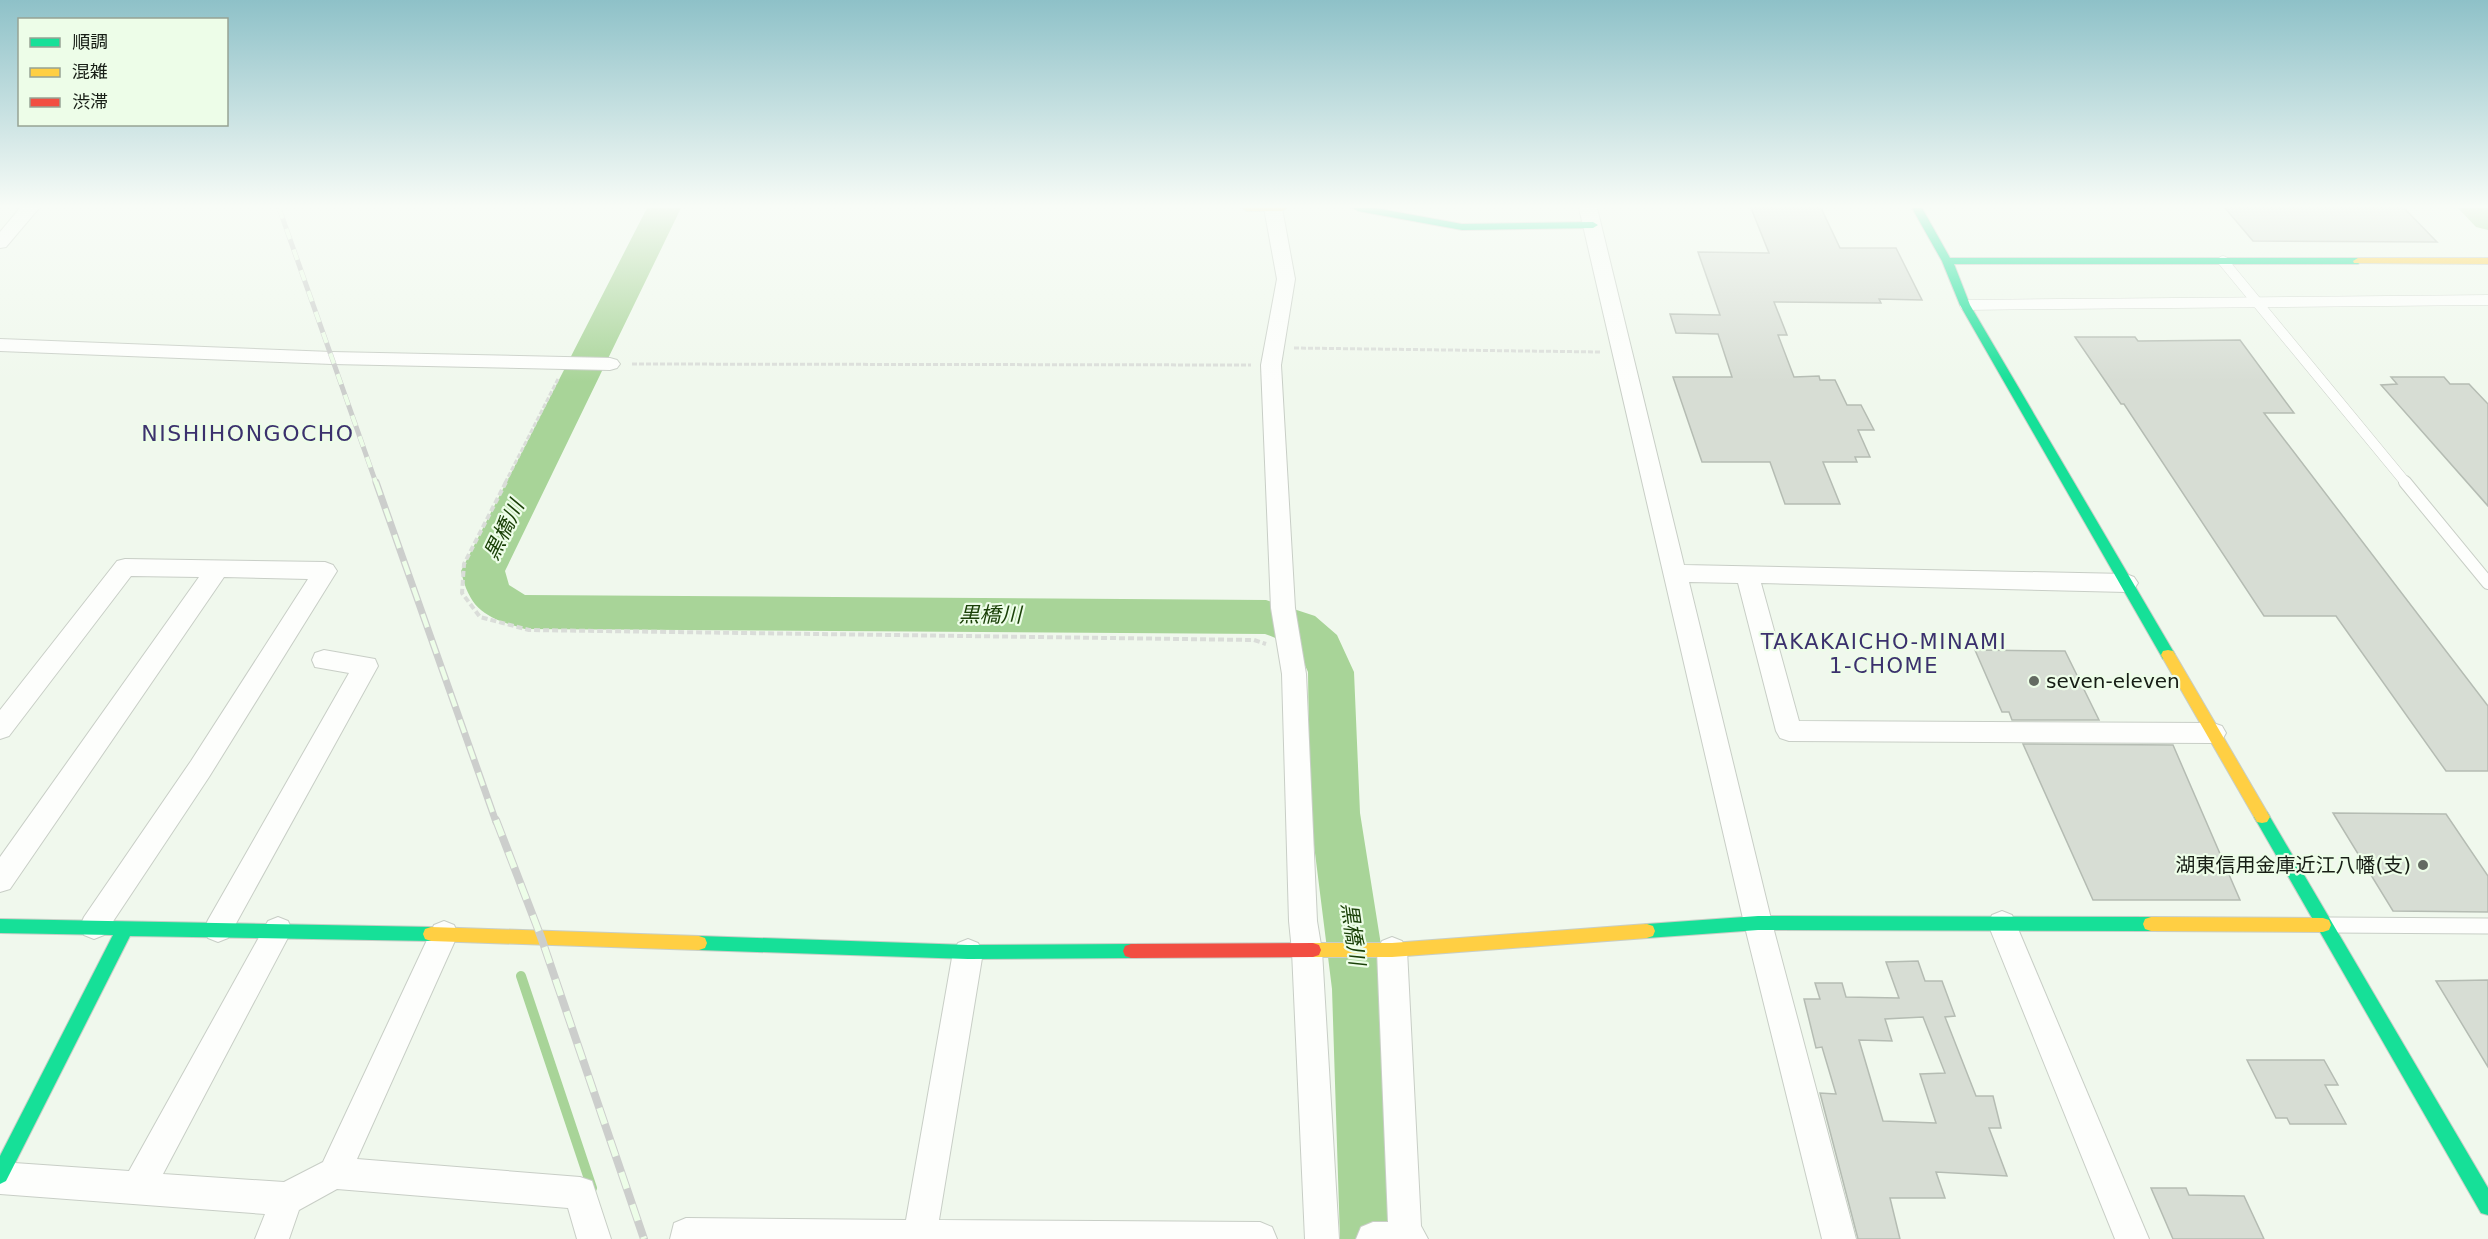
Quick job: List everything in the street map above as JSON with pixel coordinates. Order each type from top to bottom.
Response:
[{"type":"street","points":[[1284,266],[1286,279],[1273,357],[1283,608],[1288,649],[1294,674],[1303,921],[1307,951],[1322,1239]]},
{"type":"street","points":[[1602,266],[1758,923],[1839,1239]]},
{"type":"street","points":[[1949,266],[1965,305],[2488,1206]]},
{"type":"street","points":[[0,345],[610,364]]},
{"type":"street","points":[[0,729],[125,567],[325,571],[200,770],[94,926]]},
{"type":"street","points":[[0,880],[217,569]]},
{"type":"street","points":[[1675,573],[2126,583]]},
{"type":"street","points":[[1747,574],[1789,731],[2212,734]]},
{"type":"street","points":[[218,928],[366,666],[324,660]]},
{"type":"street","points":[[0,926],[218,928],[444,934],[968,952],[1392,950],[1758,923],[2323,925]]},
{"type":"street","points":[[2002,924],[2132,1239]]},
{"type":"street","points":[[126,927],[0,1176],[287,1199],[334,1173],[580,1193],[594,1239]]},
{"type":"street","points":[[138,1188],[278,930]]},
{"type":"street","points":[[334,1173],[444,934]]},
{"type":"street","points":[[1392,950],[1405,1239]]},
{"type":"street","points":[[920,1235],[968,952]]},
{"type":"street","points":[[272,1239],[287,1199]]},
{"type":"street","points":[[687,1239],[686,1234],[1260,1239]]},
{"type":"street","points":[[1373,1239],[1411,1239]]},
{"type":"lane","points":[[2227,266],[2488,583]]},
{"type":"lane","points":[[1965,305],[2488,300]]},
{"type":"lane","points":[[2323,925],[2488,926]]},
{"type":"path","points":[[610,364],[1273,357],[1308,347],[1623,353]]},
{"type":"path","points":[[571,364],[464,564],[462,593],[480,617],[529,630],[1254,640],[1288,649]]},
{"type":"building","points":[[1703,266],[1905,266],[1922,300],[1879,299],[1881,303],[1774,302],[1787,335],[1778,335],[1794,377],[1819,376],[1820,380],[1835,380],[1847,405],[1861,405],[1874,430],[1858,430],[1870,457],[1855,457],[1857,462],[1823,462],[1840,504],[1785,504],[1770,462],[1702,462],[1673,377],[1732,377],[1718,334],[1676,333],[1670,314],[1720,315]]},
{"type":"building","points":[[2075,337],[2135,337],[2138,341],[2240,340],[2294,413],[2264,413],[2488,706],[2488,771],[2446,771],[2336,616],[2264,616],[2124,404],[2121,404]]},
{"type":"building","points":[[2391,377],[2444,377],[2450,384],[2469,384],[2488,404],[2488,506],[2381,385],[2397,384]]},
{"type":"building","name":"seven-eleven","points":[[1975,650],[2065,651],[2099,720],[2012,720],[2009,712],[2002,712]]},
{"type":"building","points":[[2023,744],[2173,745],[2240,900],[2093,900]]},
{"type":"building","name":"湖東信用金庫近江八幡(支)","points":[[2333,813],[2446,814],[2488,876],[2488,912],[2393,911]]},
{"type":"building","points":[[1918,961],[1925,981],[1942,981],[1955,1016],[1945,1017],[1976,1096],[1993,1096],[2001,1128],[1989,1128],[2007,1176],[1936,1172],[1945,1198],[1890,1198],[1900,1239],[1858,1239],[1820,1093],[1836,1094],[1822,1047],[1816,1048],[1804,999],[1820,999],[1815,983],[1842,983],[1846,997],[1899,998],[1886,962]],"holes":[[[1923,1017],[1945,1073],[1920,1074],[1936,1123],[1883,1121],[1859,1040],[1892,1041],[1885,1019]]]},
{"type":"building","points":[[2488,980],[2488,1067],[2436,981]]},
{"type":"building","points":[[2247,1060],[2324,1060],[2338,1085],[2325,1085],[2346,1124],[2290,1124],[2287,1118],[2276,1118]]},
{"type":"building","points":[[2151,1188],[2186,1188],[2189,1195],[2244,1196],[2264,1239],[2173,1239]]},
{"type":"waterway","name":"黒橋川","points":[[635,266],[483,571],[488,589],[502,604],[525,612],[1266,617],[1299,628],[1321,647],[1331,672],[1335,813],[1360,989],[1371,1239]]},
{"type":"waterway","points":[[521,976],[592,1188]]},
{"type":"railway","points":[[299,266],[376,483]]},
{"type":"railway","points":[[376,482],[496,822]]},
{"type":"railway","points":[[496,820],[541,937],[644,1239]]},
{"type":"traffic: fast","points":[[1949,266],[1965,305],[2168,655]]},
{"type":"traffic: fast","points":[[2262,817],[2488,1206]]},
{"type":"traffic: fast","points":[[1647,931],[1758,923],[2151,924]]},
{"type":"traffic: fast","points":[[0,926],[431,934]]},
{"type":"traffic: fast","points":[[0,1175],[126,927]]},
{"type":"traffic: fast","points":[[699,943],[968,952],[1131,951]]},
{"type":"traffic: slow","points":[[2168,655],[2262,817]]},
{"type":"traffic: slow","points":[[2151,924],[2323,925]]},
{"type":"traffic: slow","points":[[1313,950],[1392,950],[1647,931]]},
{"type":"traffic: slow","points":[[431,934],[699,943]]},
{"type":"traffic: jam","points":[[1131,951],[1313,950]]},
{"type":"place","name":"seven-eleven","points":[[2034,681]]},
{"type":"place","name":"湖東信用金庫近江八幡(支)","points":[[2423,865]]},
{"type":"district","name":"NISHIHONGOCHO","points":[[248,433]]},
{"type":"district","name":"TAKAKAICHO-MINAMI 1-CHOME","points":[[1884,654]]}]
